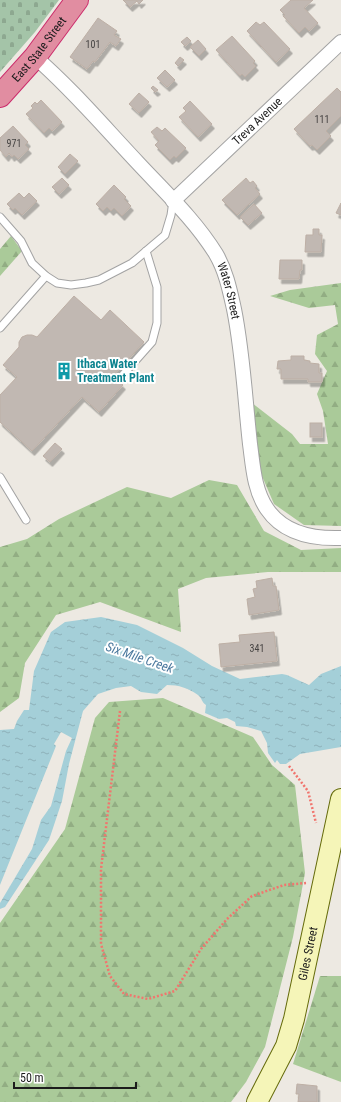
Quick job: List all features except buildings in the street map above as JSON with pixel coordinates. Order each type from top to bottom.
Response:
[{"type":"highway","name":"East State Street","points":[[0,96],[35,57],[76,0]]},
{"type":"street","name":"Treva Avenue","points":[[173,200],[341,42]]},
{"type":"street","name":"Water Street","points":[[35,57],[67,87],[173,200],[195,224],[216,254],[226,277],[232,297],[239,334],[255,480],[267,509],[276,519],[296,533],[313,537],[341,538]]},
{"type":"street","name":"Giles Street","points":[[257,1102],[286,1046],[294,1019],[341,799]]},
{"type":"lane","points":[[0,217],[21,241],[32,263],[46,276],[57,283],[71,285],[100,280],[132,263],[146,252],[165,235],[171,215],[173,200]]},
{"type":"lane","points":[[121,377],[152,342],[157,323],[157,287],[146,252]]},
{"type":"lane","points":[[0,328],[46,276]]},
{"type":"lane","points":[[0,477],[26,520]]},
{"type":"path","points":[[120,712],[101,869],[101,944],[110,976],[124,994],[148,999],[175,991],[201,948],[227,919],[252,896],[284,885],[310,882]]},
{"type":"path","points":[[289,766],[308,791],[317,827]]},
{"type":"green space","points":[[0,0],[59,0],[35,32],[0,72]]},
{"type":"green space","points":[[11,236],[22,251],[0,276],[0,249]]},
{"type":"green space","points":[[341,283],[341,526],[304,525],[274,504],[259,469],[252,403],[292,434],[300,444],[328,444],[323,411],[317,394],[327,371],[315,354],[317,335],[338,324],[335,305],[309,308],[270,296],[290,290]]},
{"type":"green space","points":[[209,480],[237,485],[264,531],[301,550],[341,548],[341,572],[268,572],[206,578],[178,589],[181,632],[100,602],[56,615],[25,663],[19,698],[0,712],[0,547],[27,539],[59,519],[127,487],[171,498]]},
{"type":"green space","points":[[163,698],[253,737],[272,765],[295,785],[305,873],[293,937],[265,1047],[246,1082],[231,1102],[0,1102],[0,923],[65,829],[95,718],[109,702]]},
{"type":"green space","points":[[320,976],[341,976],[341,1082],[293,1064]]},
{"type":"water","name":"Six Mile Creek","points":[[101,617],[137,625],[183,648],[212,666],[240,679],[282,674],[309,685],[321,674],[341,666],[341,747],[300,754],[286,764],[280,764],[277,760],[275,763],[268,753],[267,743],[261,731],[236,726],[235,722],[227,718],[219,719],[205,713],[206,705],[198,695],[191,690],[179,686],[167,685],[157,694],[141,692],[131,686],[116,688],[98,694],[83,711],[69,764],[62,801],[49,840],[5,907],[0,909],[0,903],[32,849],[41,820],[51,806],[66,751],[72,738],[61,732],[54,744],[56,746],[0,885],[0,730],[14,729],[24,710],[29,710],[34,671],[51,632],[65,622]]},
{"type":"place","name":"Ithaca Water Treatment Plant","points":[[64,371]]}]
